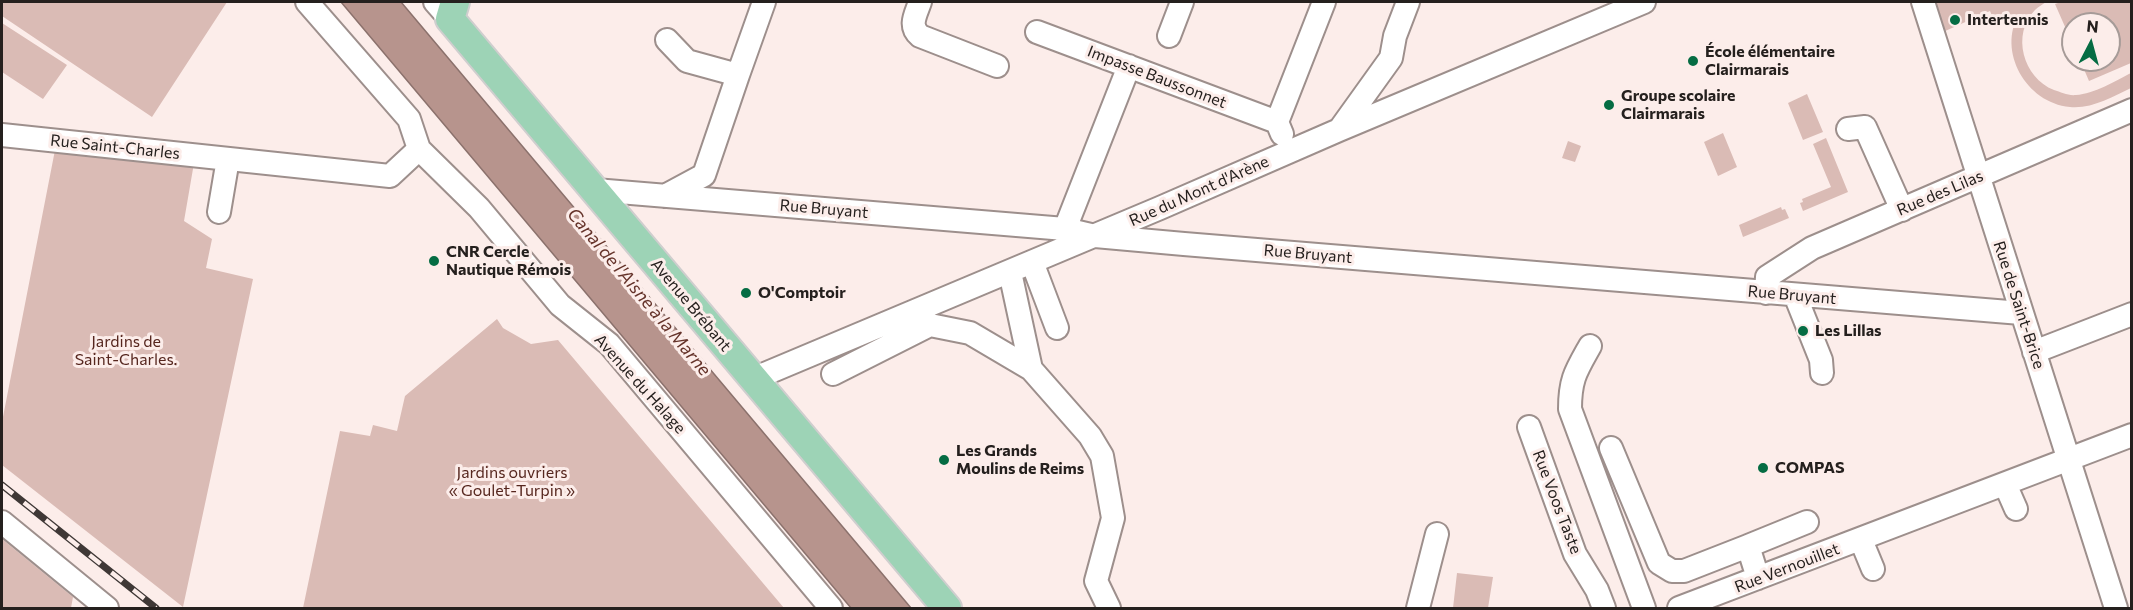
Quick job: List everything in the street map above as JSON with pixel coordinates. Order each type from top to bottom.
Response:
[{"type":"main road","name":"Avenue Brébant","points":[[447,7],[595,190],[947,609]]},
{"type":"street","name":"Avenue du Halage","points":[[307,2],[409,119],[427,150],[458,182],[560,305],[609,344],[831,609]]},
{"type":"street","points":[[665,196],[704,175],[764,2]]},
{"type":"street","points":[[920,2],[913,23],[915,32],[997,66]]},
{"type":"street","points":[[1169,36],[1182,2]]},
{"type":"street","points":[[1289,152],[1277,122],[1324,2]]},
{"type":"street","points":[[1339,130],[1391,58],[1395,36],[1408,2]]},
{"type":"street","name":"Rue de Saint-Brice","points":[[1923,2],[2116,609]]},
{"type":"street","name":"Rue du Mont d'Arène","points":[[753,379],[1095,236],[1634,3]]},
{"type":"street","name":"Impasse Baussonnet","points":[[1037,32],[1277,122]]},
{"type":"street","points":[[667,40],[687,61],[738,75]]},
{"type":"street","points":[[1065,229],[1129,66]]},
{"type":"street","name":"Rue des Lilas","points":[[1766,293],[1767,277],[1812,248],[2132,110]]},
{"type":"street","points":[[1848,129],[1865,127],[1902,210]]},
{"type":"street","name":"Rue Saint-Charles","points":[[2,135],[390,176],[427,150]]},
{"type":"street","points":[[219,212],[228,159]]},
{"type":"street","name":"Rue Bruyant","points":[[595,190],[1065,229],[1095,236],[1184,244],[2021,313]]},
{"type":"street","points":[[1160,208],[1184,244]]},
{"type":"street","points":[[1032,262],[1057,328]]},
{"type":"street","points":[[1010,272],[1030,369]]},
{"type":"street","points":[[1795,295],[1821,360],[1822,373]]},
{"type":"street","points":[[2034,352],[2132,314]]},
{"type":"street","points":[[833,374],[930,325],[970,333],[1030,369],[1090,436],[1102,456],[1113,518],[1096,581],[1109,609]]},
{"type":"street","points":[[1590,346],[1572,378],[1570,409],[1644,609]]},
{"type":"street","name":"Rue Voos Taste","points":[[1529,427],[1575,554],[1597,590],[1604,609]]},
{"type":"street","name":"Rue Vernouillet","points":[[1679,609],[2132,435]]},
{"type":"street","points":[[1611,448],[1659,563],[1672,571],[1684,571],[1807,522]]},
{"type":"street","points":[[2005,484],[2016,509]]},
{"type":"street","points":[[2,522],[107,609]]},
{"type":"street","points":[[1418,609],[1437,534]]},
{"type":"street","name":"Rue Vernouillet","points":[[1861,540],[1873,569]]},
{"type":"street","points":[[1748,546],[1758,578]]},
{"type":"green space","points":[[2,2],[227,2],[152,117],[2,16]]},
{"type":"green space","points":[[1933,2],[2046,2],[2035,10],[2023,31],[2024,54],[2035,76],[2054,90],[2073,95],[2097,90],[2131,73],[2131,88],[2102,102],[2086,106],[2070,107],[2054,103],[2040,96],[2029,86],[2014,59],[2013,28],[2019,14],[1995,23],[1990,11],[1943,32]]},
{"type":"green space","points":[[2061,2],[2131,2],[2131,63],[2121,67],[2121,12],[2061,12],[2061,18],[2055,4]]},
{"type":"green space","points":[[2,23],[67,65],[43,99],[2,72]]},
{"type":"green space","points":[[2085,72],[2110,72],[2089,81]]},
{"type":"green space","points":[[1807,94],[1823,132],[1803,140],[1788,103]]},
{"type":"green space","points":[[1723,133],[1737,167],[1718,176],[1704,142]]},
{"type":"green space","points":[[1826,138],[1848,192],[1803,211],[1800,203],[1803,202],[1802,199],[1831,187],[1813,144]]},
{"type":"green space","points":[[1568,141],[1581,146],[1575,162],[1562,158]]},
{"type":"green space","name":"Jardins de Saint-Charles.","points":[[55,150],[194,163],[184,221],[212,239],[206,268],[253,279],[183,607],[2,465],[2,422]]},
{"type":"green space","points":[[1781,207],[1782,210],[1785,209],[1789,218],[1743,237],[1739,225]]},
{"type":"green space","name":"Jardins ouvriers « Goulet-Turpin »","points":[[497,319],[503,328],[531,344],[558,340],[784,608],[303,608],[340,431],[370,436],[373,425],[397,431],[405,396]]},
{"type":"green space","points":[[2,539],[73,597],[71,608],[2,608]]},
{"type":"green space","points":[[1457,573],[1493,577],[1488,608],[1453,608]]},
{"type":"water","name":"Canal de l'Aisne à la Marne","points":[[341,2],[401,2],[911,608],[851,608]]},
{"type":"railway","points":[[2,485],[156,608]]},
{"type":"place","name":"Intertennis","points":[[1955,20]]},
{"type":"place","name":"École élémentaire Clairmarais","points":[[1693,61]]},
{"type":"place","name":"Groupe scolaire Clairmarais","points":[[1609,105]]},
{"type":"place","name":"CNR Cercle Nautique Rémois","points":[[434,261]]},
{"type":"place","name":"O'Comptoir","points":[[746,293]]},
{"type":"place","name":"Les Lillas","points":[[1803,331]]},
{"type":"place","name":"Les Grands Moulins de Reims","points":[[944,460]]},
{"type":"place","name":"COMPAS","points":[[1763,468]]}]
